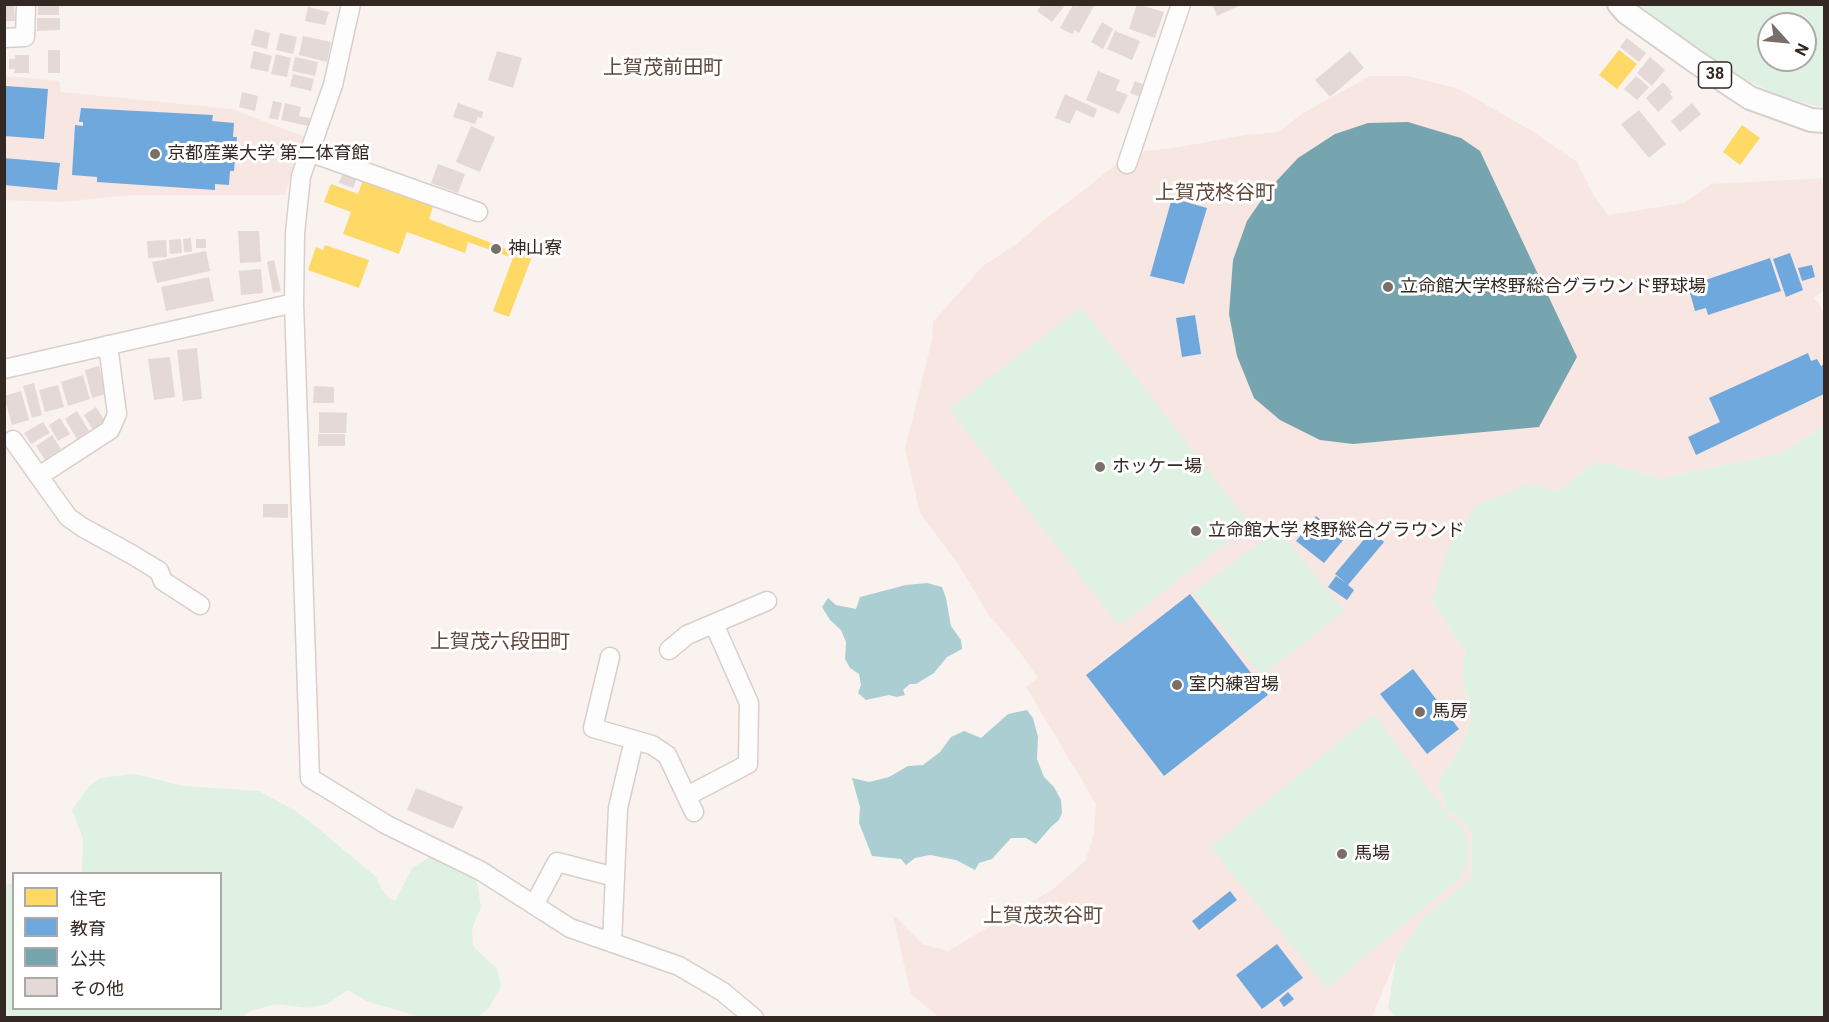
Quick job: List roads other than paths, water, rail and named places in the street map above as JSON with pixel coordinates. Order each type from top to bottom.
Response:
[{"type":"main road","name":"38","points":[[1618,4],[1696,62],[1750,98],[1811,120],[1824,121]]},
{"type":"street","points":[[4,38],[25,37],[26,4]]},
{"type":"street","points":[[351,4],[333,85],[301,176],[295,232],[294,303],[310,778],[387,825],[482,871],[570,928],[679,966],[723,992],[754,1017]]},
{"type":"street","points":[[1126,164],[1181,4]]},
{"type":"street","points":[[309,152],[478,212]]},
{"type":"street","points":[[4,369],[294,303]]},
{"type":"street","points":[[39,476],[110,430],[117,414],[108,345]]},
{"type":"street","points":[[13,440],[68,517],[159,571],[163,581],[200,605]]},
{"type":"street","points":[[669,650],[687,635],[767,601]]},
{"type":"street","points":[[610,657],[593,728],[652,746],[667,755],[691,804],[748,764],[749,703],[714,624]]},
{"type":"street","points":[[612,943],[618,808],[634,740]]},
{"type":"street","points":[[534,905],[557,862],[615,877]]},
{"type":"water","points":[[927,583],[942,587],[951,626],[961,640],[962,649],[947,657],[934,673],[916,684],[910,684],[903,690],[905,695],[897,697],[889,695],[866,700],[858,693],[861,685],[859,674],[850,668],[845,659],[846,642],[841,630],[830,620],[822,607],[828,598],[836,605],[856,609],[860,597],[906,585]]},
{"type":"water","points":[[1027,710],[1033,718],[1038,737],[1037,759],[1044,777],[1054,787],[1061,800],[1062,813],[1059,820],[1036,844],[1026,838],[1011,838],[992,859],[979,863],[975,870],[956,860],[930,855],[915,858],[906,865],[901,859],[872,856],[859,823],[860,807],[852,778],[869,782],[889,777],[908,766],[923,765],[940,752],[951,737],[964,731],[981,738],[1008,714]]},
{"type":"place","name":"京都産業大学 第二体育館","points":[[155,154]]},
{"type":"place","name":"神山寮","points":[[496,249]]},
{"type":"place","name":"立命館大学柊野総合グラウンド野球場","points":[[1388,287]]},
{"type":"place","name":"ホッケー場","points":[[1100,467]]},
{"type":"place","name":"立命館大学 柊野総合グラウンド","points":[[1196,531]]},
{"type":"place","name":"室内練習場","points":[[1177,685]]},
{"type":"place","name":"馬房","points":[[1420,712]]},
{"type":"place","name":"馬場","points":[[1342,854]]},
{"type":"district","name":"上賀茂前田町","points":[[663,69]]},
{"type":"district","name":"上賀茂柊谷町","points":[[1215,194]]},
{"type":"district","name":"上賀茂六段田町","points":[[500,643]]},
{"type":"district","name":"上賀茂茨谷町","points":[[1043,917]]}]
